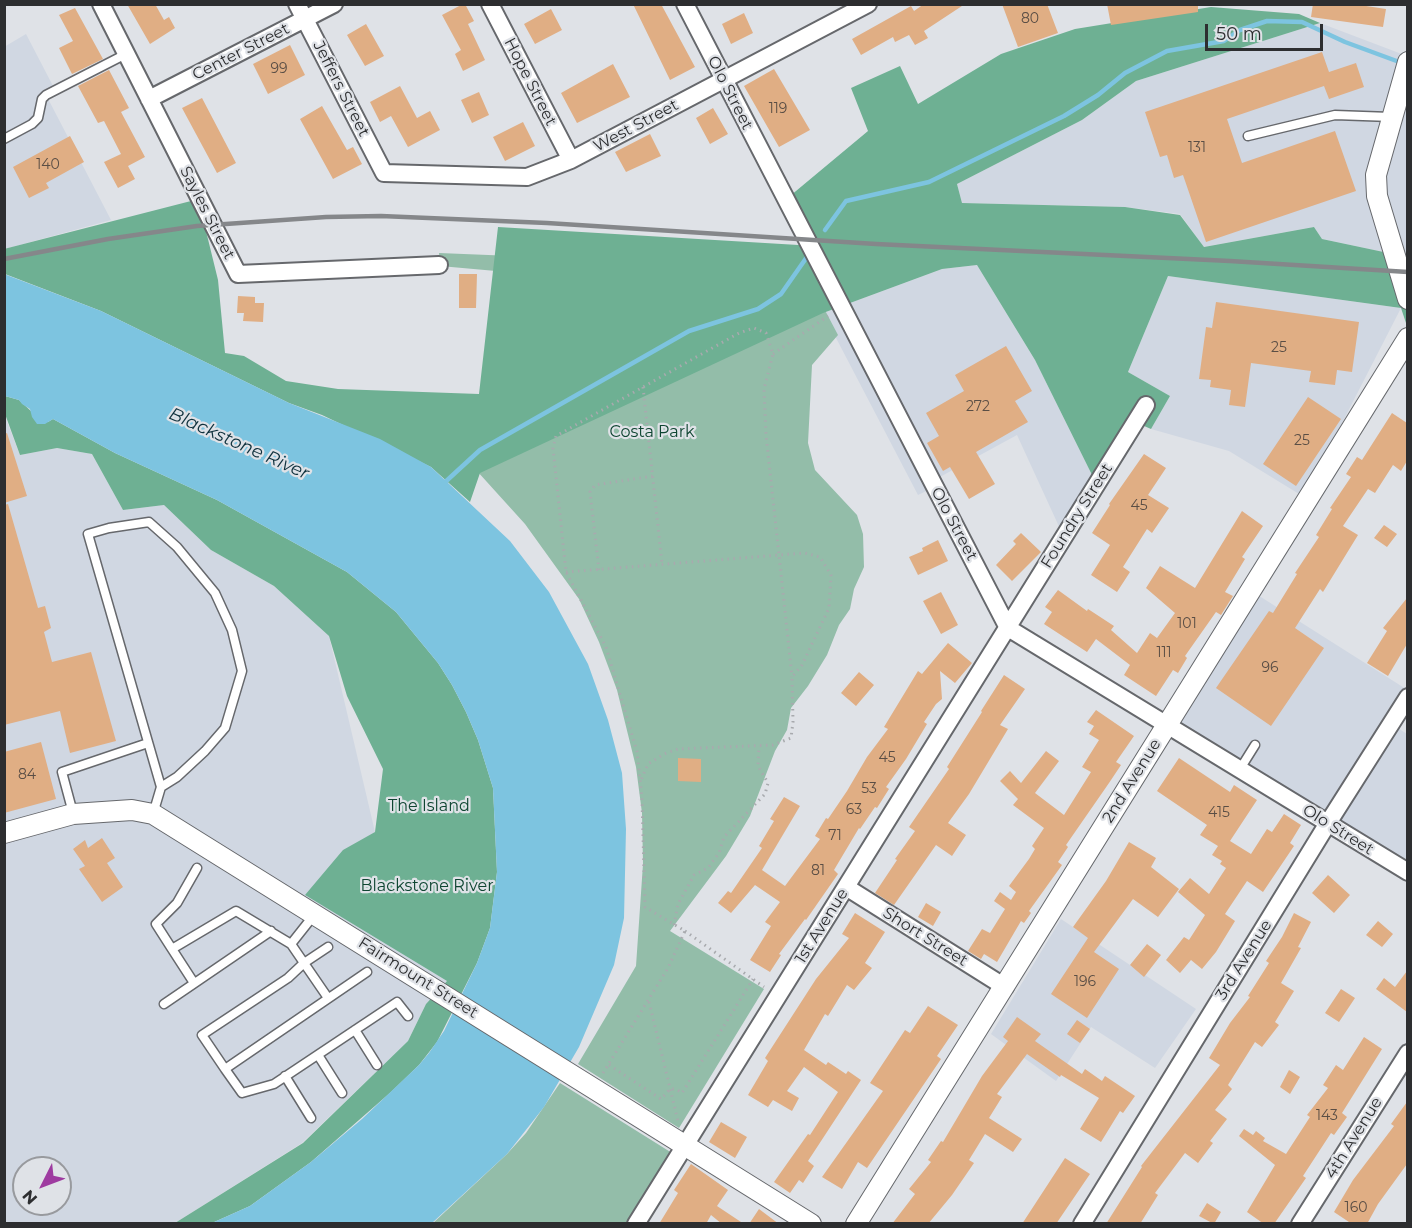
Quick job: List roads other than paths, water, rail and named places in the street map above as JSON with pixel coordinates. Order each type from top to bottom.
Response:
[{"type":"street","name":"Sayles Street","points":[[101,4],[238,274],[439,265]]},
{"type":"street","name":"Center Street","points":[[149,99],[301,12],[334,4]]},
{"type":"street","name":"Hope Street","points":[[490,4],[571,160]]},
{"type":"street","name":"Olo Street","points":[[685,4],[1008,627],[1407,872]]},
{"type":"street","name":"West Street","points":[[384,173],[527,177],[571,160],[868,4]]},
{"type":"street","name":"Jeffers Street","points":[[301,12],[384,173]]},
{"type":"street","points":[[1406,69],[1398,109],[1376,175],[1377,196],[1407,299]]},
{"type":"street","name":"2nd Avenue","points":[[856,1224],[1407,338]]},
{"type":"street","name":"Foundry Street","points":[[1008,627],[1146,405]]},
{"type":"street","name":"1st Avenue","points":[[636,1224],[1008,627]]},
{"type":"street","name":"3rd Avenue","points":[[1082,1224],[1407,697]]},
{"type":"street","name":"Fairmount Street","points":[[4,832],[73,814],[132,810],[153,814],[811,1224]]},
{"type":"street","name":"Short Street","points":[[846,887],[1005,987]]},
{"type":"street","name":"4th Avenue","points":[[1300,1224],[1407,1053]]},
{"type":"lane","points":[[4,139],[32,124],[38,118],[42,99],[46,95],[126,54]]},
{"type":"lane","points":[[1248,136],[1335,115],[1398,109]]},
{"type":"lane","points":[[153,814],[161,788],[88,534],[109,528],[149,522],[177,548],[215,593],[232,630],[242,671],[225,728],[198,758],[161,788]]},
{"type":"lane","points":[[73,814],[62,772],[148,743]]},
{"type":"lane","points":[[1240,769],[1255,745]]},
{"type":"lane","points":[[194,983],[156,924],[177,903],[197,868]]},
{"type":"lane","points":[[172,949],[237,911],[291,944],[328,998]]},
{"type":"lane","points":[[291,944],[314,914]]},
{"type":"lane","points":[[164,1004],[271,931]]},
{"type":"lane","points":[[328,947],[304,963],[288,978],[202,1035],[242,1093],[274,1084],[397,1002],[408,1016]]},
{"type":"lane","points":[[225,1069],[367,972]]},
{"type":"lane","points":[[354,1030],[377,1065]]},
{"type":"lane","points":[[318,1055],[342,1094]]},
{"type":"lane","points":[[285,1076],[311,1118]]},
{"type":"water","name":"Blackstone River","points":[[4,274],[101,311],[289,403],[380,439],[431,467],[510,541],[549,592],[588,664],[608,720],[622,773],[626,829],[624,918],[614,965],[579,1047],[544,1107],[507,1154],[432,1223],[212,1223],[250,1206],[311,1162],[362,1119],[419,1065],[444,1031],[477,963],[490,928],[497,872],[493,788],[478,740],[466,712],[438,663],[396,612],[347,572],[217,500],[115,453],[53,419],[45,424],[37,424],[30,409],[19,400],[5,396]]},
{"type":"waterway","points":[[825,230],[846,201],[929,182],[1064,116],[1098,95],[1125,73],[1167,51],[1224,41],[1240,30],[1267,21],[1302,22],[1345,42],[1402,63]]},
{"type":"waterway","points":[[443,484],[480,450],[689,331],[758,309],[781,294],[809,254]]},
{"type":"railway","points":[[4,259],[108,239],[197,226],[326,217],[381,216],[547,223],[876,244],[1408,272]]},
{"type":"park label","name":"Costa Park","points":[[652,432]]},
{"type":"park label","name":"The Island","points":[[429,806]]}]
